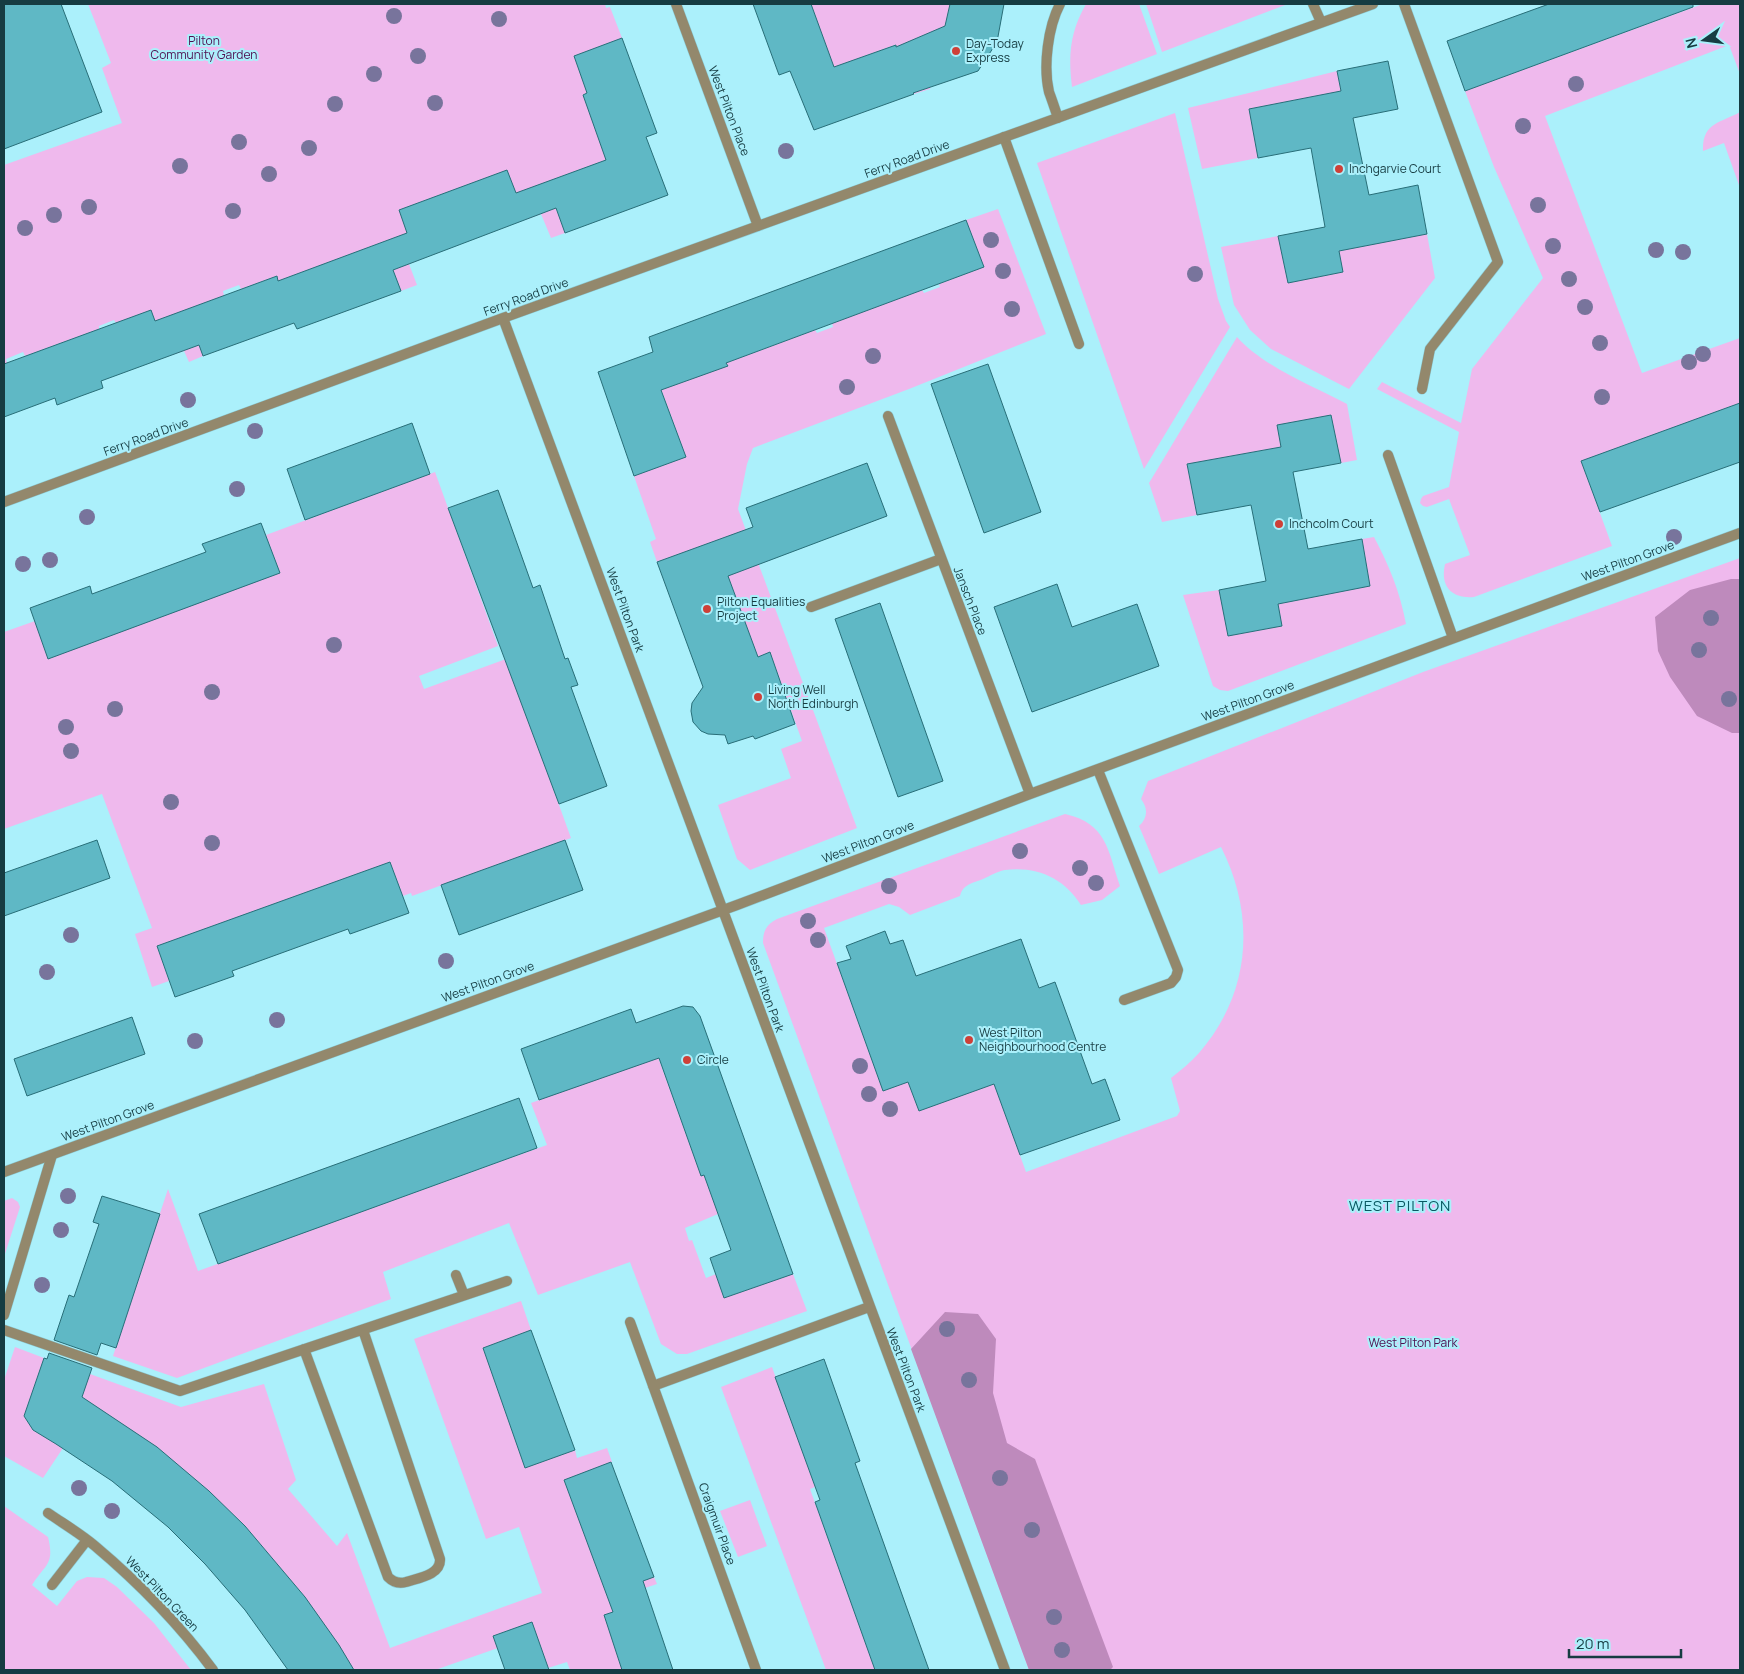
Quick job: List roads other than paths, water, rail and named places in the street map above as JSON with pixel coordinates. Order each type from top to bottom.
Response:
[{"type":"street","name":"West Pilton Place","points":[[676,4],[758,226]]},
{"type":"street","points":[[1058,118],[1049,91],[1046,62],[1050,34],[1060,4]]},
{"type":"street","points":[[1313,4],[1321,22]]},
{"type":"street","name":"Ferry Road Drive","points":[[4,502],[503,318],[1373,4]]},
{"type":"street","points":[[1404,4],[1498,262],[1430,349],[1422,389]]},
{"type":"street","points":[[1004,137],[1079,344]]},
{"type":"street","name":"West Pilton Park","points":[[503,318],[1005,1670]]},
{"type":"street","name":"Jansch Place","points":[[888,416],[1030,794]]},
{"type":"street","points":[[1388,455],[1453,638]]},
{"type":"street","name":"West Pilton Grove","points":[[4,1172],[722,910],[1030,794],[1740,533]]},
{"type":"street","points":[[811,607],[941,559]]},
{"type":"street","points":[[1098,770],[1178,970],[1172,983],[1124,1000]]},
{"type":"street","points":[[4,1315],[52,1154]]},
{"type":"street","points":[[456,1275],[464,1295]]},
{"type":"street","points":[[4,1330],[180,1391],[507,1281]]},
{"type":"street","points":[[653,1386],[869,1307]]},
{"type":"street","name":"Craigmuir Place","points":[[630,1322],[756,1670]]},
{"type":"street","points":[[304,1349],[388,1577],[394,1582],[406,1582],[434,1572],[439,1567],[440,1559],[363,1330]]},
{"type":"street","name":"West Pilton Green","points":[[48,1513],[87,1540],[140,1586],[167,1613],[213,1670]]},
{"type":"street","points":[[52,1585],[87,1540]]},
{"type":"place","name":"Day-Today Express","points":[[956,51]]},
{"type":"place","name":"Inchgarvie Court","points":[[1339,169]]},
{"type":"place","name":"Inchcolm Court","points":[[1279,524]]},
{"type":"place","name":"Pilton Equalities Project","points":[[707,609]]},
{"type":"place","name":"Living Well North Edinburgh","points":[[758,697]]},
{"type":"place","name":"West Pilton Neighbourhood Centre","points":[[969,1040]]},
{"type":"place","name":"Circle","points":[[687,1060]]},
{"type":"district","name":"WEST PILTON","points":[[1400,1206]]},
{"type":"park label","name":"Pilton Community Garden","points":[[204,48]]}]
